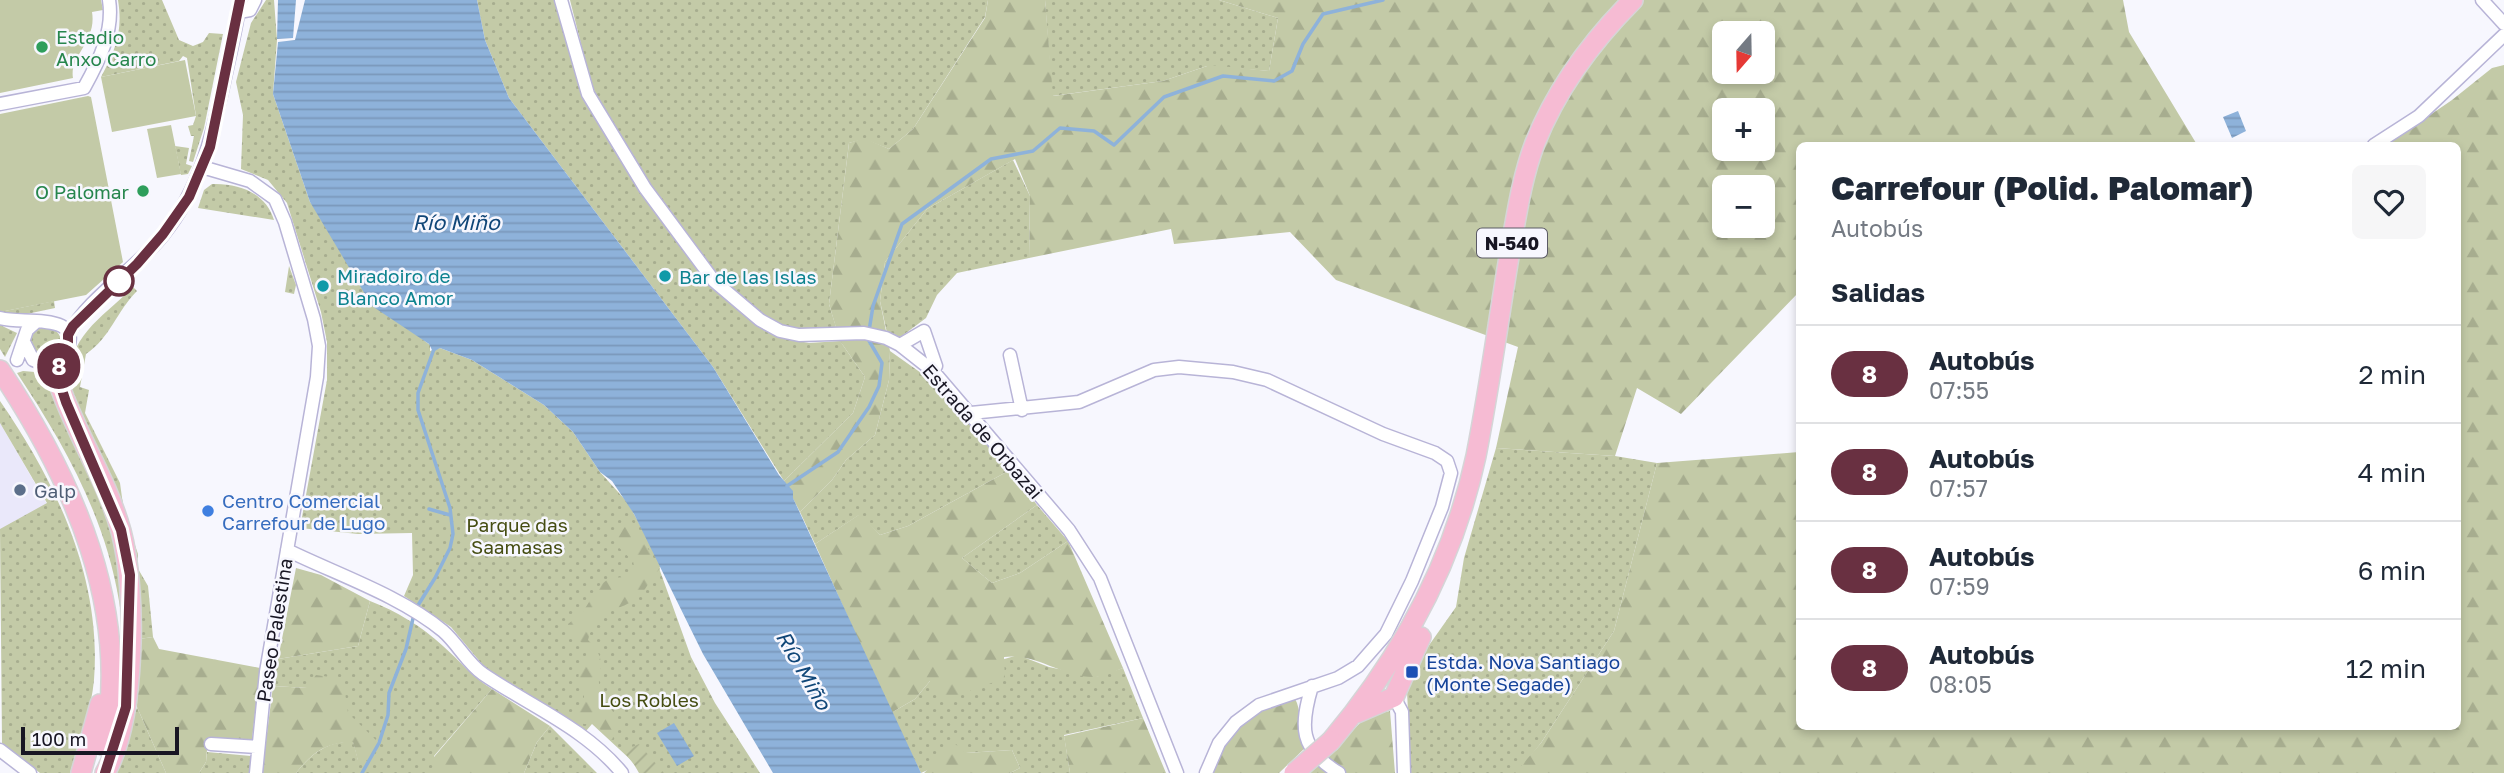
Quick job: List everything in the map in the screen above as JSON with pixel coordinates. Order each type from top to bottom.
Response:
[{"type":"highway","name":"N-540","points":[[1294,773],[1331,741],[1353,716],[1404,643],[1444,561],[1451,511],[1475,457],[1520,196],[1535,144],[1581,58],[1633,0]]},
{"type":"highway","points":[[59,361],[60,384],[121,530],[130,575],[126,707],[105,773]]},
{"type":"highway","points":[[7,370],[60,473],[89,539],[109,628],[111,690],[99,773]]},
{"type":"highway","points":[[1353,716],[1394,697],[1412,653],[1438,605],[1445,582],[1444,561]]},
{"type":"highway","points":[[80,773],[109,662]]},
{"type":"street","points":[[0,104],[84,88],[105,43],[111,22],[109,0]]},
{"type":"street","points":[[7,370],[33,360],[46,365],[59,361],[68,350],[68,335],[86,311],[137,264],[163,234],[189,197],[210,147],[239,6],[250,10],[255,0]]},
{"type":"street","name":"Estrada de Orbazai","points":[[561,0],[588,94],[645,188],[714,281],[760,320],[780,331],[799,335],[836,332],[886,338],[900,345],[933,371],[1069,530],[1100,578],[1177,773]]},
{"type":"street","points":[[2482,0],[2504,24]]},
{"type":"street","points":[[2379,142],[2419,116],[2504,35]]},
{"type":"street","name":"Paseo Palestina","points":[[202,167],[250,181],[275,199],[285,222],[316,327],[319,365],[266,673],[256,773]]},
{"type":"street","points":[[0,318],[55,321],[70,319],[86,311]]},
{"type":"street","points":[[55,321],[68,335]]},
{"type":"street","points":[[7,370],[24,342],[27,330],[36,322]]},
{"type":"street","points":[[900,345],[924,331],[936,366],[933,371]]},
{"type":"street","points":[[24,342],[33,360]]},
{"type":"street","points":[[1010,355],[1021,410]]},
{"type":"street","points":[[971,414],[1079,402],[1154,370],[1179,367],[1233,372],[1267,380],[1383,434],[1435,453],[1447,461],[1451,473],[1451,511],[1385,634],[1358,666],[1338,678],[1259,705],[1236,722],[1219,743],[1206,773]]},
{"type":"street","points":[[286,550],[397,602],[429,622],[444,632],[481,673],[568,726],[622,773]]},
{"type":"street","points":[[1385,634],[1404,643]]},
{"type":"street","points":[[1312,686],[1303,718],[1305,741],[1329,767],[1339,773]]},
{"type":"street","points":[[1394,697],[1402,712],[1404,773]]},
{"type":"street","points":[[211,744],[258,747]]},
{"type":"street","points":[[0,750],[30,773]]},
{"type":"shaded area","name":"Galp","points":[[0,423],[47,504],[0,537]]},
{"type":"green space","name":"Estadio Anxo Carro","points":[[0,0],[101,0],[103,10],[92,12],[91,31],[75,62],[73,78],[0,93]]},
{"type":"green space","points":[[118,0],[162,0],[179,40],[193,46],[203,42],[209,33],[223,34],[204,128],[193,162],[189,161],[194,136],[191,136],[188,126],[193,125],[196,116],[187,58],[183,56],[179,61],[101,77],[117,40],[120,21]]},
{"type":"green space","name":"Parque das Saamasas","points":[[266,0],[274,0],[277,40],[273,94],[310,202],[409,329],[430,345],[430,351],[440,348],[472,360],[544,405],[573,432],[600,472],[628,503],[662,566],[659,568],[691,657],[715,703],[760,773],[639,773],[632,761],[592,724],[586,731],[486,669],[451,627],[404,596],[413,575],[412,533],[358,534],[300,528],[327,380],[327,342],[321,312],[287,203],[268,180],[241,169],[243,115],[236,82],[251,23]]},
{"type":"green space","points":[[477,0],[557,0],[587,100],[600,127],[693,264],[757,326],[777,337],[809,343],[840,341],[865,377],[853,413],[784,481],[713,367],[509,98],[485,40]]},
{"type":"green space","points":[[570,0],[988,0],[985,17],[913,129],[889,149],[864,139],[849,143],[829,304],[836,327],[794,330],[772,324],[717,276],[672,218],[618,138],[591,84]]},
{"type":"green space","points":[[988,0],[1045,0],[1053,96],[1163,81],[1210,65],[1269,71],[1278,18],[1219,0],[2123,0],[2129,32],[2195,142],[1796,142],[1796,295],[1681,414],[1637,388],[1615,456],[1496,448],[1518,347],[1336,280],[1290,232],[1174,244],[1171,229],[1029,258],[1030,196],[1015,159],[927,209],[885,262],[880,301],[890,351],[889,380],[875,435],[846,460],[832,480],[800,512],[784,481],[853,413],[865,377],[840,341],[829,304],[849,143],[864,138],[889,149],[913,129],[985,18]]},
{"type":"green space","points":[[1045,0],[1219,0],[1278,18],[1269,71],[1207,66],[1163,81],[1052,96]]},
{"type":"green space","points":[[185,60],[196,116],[112,132],[101,77]]},
{"type":"green space","points":[[2504,65],[2504,773],[1515,773],[1541,743],[1614,631],[1657,463],[1796,452],[1796,730],[2461,730],[2461,142],[2390,142],[2452,100],[2492,68]]},
{"type":"green space","points":[[91,97],[123,262],[86,295],[0,312],[0,114]]},
{"type":"green space","points":[[171,125],[181,174],[157,178],[147,129]]},
{"type":"green space","points":[[175,146],[189,148],[186,164],[192,166],[188,174],[181,175]]},
{"type":"green space","points":[[1013,160],[1030,196],[1029,258],[957,273],[937,295],[926,318],[898,339],[887,333],[880,301],[885,262],[927,209]]},
{"type":"green space","points":[[212,184],[232,185],[258,196],[274,220],[198,208],[204,190]]},
{"type":"green space","points":[[289,266],[296,285],[294,294],[285,292]]},
{"type":"green space","points":[[133,287],[137,291],[102,340],[86,354],[80,387],[89,390],[85,413],[120,483],[124,512],[138,554],[137,567],[148,586],[153,637],[139,639],[136,589],[68,393],[72,357],[78,344],[97,321]]},
{"type":"green space","points":[[54,301],[55,308],[22,315],[0,312]]},
{"type":"green space","points":[[0,325],[17,333],[5,357],[0,349]]},
{"type":"green space","points":[[46,327],[57,331],[61,342],[57,353],[46,357],[35,353],[31,342],[35,331]]},
{"type":"green space","points":[[890,351],[931,380],[1010,470],[908,526],[880,535],[859,515],[815,544],[800,512],[832,480],[846,460],[875,435],[889,380]]},
{"type":"green space","points":[[17,373],[47,373],[48,387],[90,466],[120,555],[124,670],[119,601],[104,540],[66,454]]},
{"type":"green space","points":[[0,401],[39,464],[56,498],[83,568],[91,605],[95,642],[94,680],[70,773],[40,773],[2,743],[0,529],[47,503],[0,423]]},
{"type":"green space","points":[[1496,448],[1615,456],[1657,463],[1614,631],[1541,743],[1517,773],[1411,773],[1407,691],[1420,658],[1456,607],[1464,558]]},
{"type":"green space","points":[[1010,470],[1037,505],[962,558],[992,583],[1020,573],[1068,541],[1123,668],[1102,676],[1084,677],[1027,658],[1004,657],[1005,678],[948,699],[930,681],[915,699],[891,713],[815,544],[860,514],[880,535],[908,526]]},
{"type":"green space","points":[[1037,505],[1068,541],[1020,573],[992,583],[962,558]]},
{"type":"green space","points":[[631,520],[660,569],[640,595],[603,615],[592,629],[588,640],[601,661],[601,693],[618,722],[612,740],[594,724],[584,724],[571,718],[575,709],[584,703],[579,674],[588,652],[581,642],[568,633],[568,624],[582,613],[600,585],[610,578],[627,577],[635,571],[633,561],[615,544],[618,534]]},
{"type":"green space","points":[[296,568],[321,575],[370,601],[358,646],[278,659]]},
{"type":"green space","points":[[370,601],[400,615],[426,632],[492,689],[434,756],[434,773],[296,773],[314,754],[327,746],[353,741],[358,760],[379,743],[307,688],[273,686],[278,659],[358,646]]},
{"type":"green space","points":[[153,637],[159,649],[260,668],[252,740],[208,738],[206,762],[199,773],[166,773],[137,707],[139,639]]},
{"type":"green space","points":[[1018,655],[1049,667],[1096,677],[1123,668],[1143,718],[1064,735],[1070,773],[1010,773],[1020,768],[1012,750],[966,753],[921,773],[891,713],[915,699],[930,681]]},
{"type":"green space","points":[[316,675],[343,679],[348,713],[379,743],[368,760],[358,761],[353,742],[343,743],[320,750],[296,773],[262,773],[273,686],[307,688]]},
{"type":"green space","points":[[492,689],[550,726],[537,742],[524,773],[434,773],[434,757]]},
{"type":"green space","points":[[1295,699],[1299,708],[1305,748],[1279,773],[1212,773],[1225,746],[1242,723],[1265,707]]},
{"type":"green space","points":[[137,707],[166,773],[117,773]]},
{"type":"green space","points":[[1390,711],[1395,773],[1310,773],[1367,716]]},
{"type":"green space","points":[[1143,718],[1166,773],[1070,773],[1064,736]]},
{"type":"green space","points":[[550,726],[597,773],[524,773],[537,742]]},
{"type":"green space","points":[[954,743],[966,753],[1012,750],[1020,768],[1010,773],[924,773]]},
{"type":"green space","points":[[639,744],[664,773],[641,773],[623,751]]},
{"type":"green space","points":[[207,752],[251,756],[250,773],[199,773],[206,762]]},
{"type":"water","points":[[278,0],[296,0],[293,38],[277,39]]},
{"type":"water","name":"Río Miño","points":[[305,0],[477,0],[485,40],[509,98],[713,367],[779,475],[793,491],[793,498],[921,773],[773,773],[703,654],[634,514],[612,481],[600,472],[573,432],[544,405],[472,360],[440,348],[433,352],[429,344],[372,306],[310,202],[273,94],[278,42],[295,40]]},
{"type":"water","points":[[2238,111],[2246,131],[2232,138],[2223,117]]},
{"type":"water","points":[[674,723],[694,756],[677,766],[657,733]]},
{"type":"waterway","points":[[869,331],[873,306],[902,224],[991,159],[1033,151],[1060,128],[1094,131],[1114,145],[1164,97],[1223,76],[1274,81],[1292,71],[1303,44],[1323,14],[1383,0]]},
{"type":"waterway","points":[[787,486],[838,452],[869,407],[879,386],[882,363],[868,339]]},
{"type":"waterway","points":[[417,607],[450,548],[453,534],[450,508],[418,410],[418,393],[434,349]]},
{"type":"waterway","points":[[429,509],[450,515]]},
{"type":"waterway","points":[[362,773],[379,743],[388,715],[389,693],[406,649],[414,614]]},
{"type":"bus line","name":"8","points":[[105,773],[126,707],[130,575],[121,530],[60,384],[59,361],[68,350],[68,335],[73,326],[137,264],[163,234],[189,197],[210,147],[240,0]]},
{"type":"place","name":"Estadio Anxo Carro","points":[[42,47]]},
{"type":"place","name":"O Palomar","points":[[143,191]]},
{"type":"place","name":"Bar de las Islas","points":[[665,276]]},
{"type":"place","name":"Miradoiro de Blanco Amor","points":[[323,286]]},
{"type":"place","name":"Galp","points":[[20,490]]},
{"type":"place","name":"Centro Comercial Carrefour de Lugo","points":[[208,511]]},
{"type":"place","name":"Estda. Nova Santiago (Monte Segade)","points":[[1412,672]]},
{"type":"park label","name":"Los Robles","points":[[649,699]]}]
